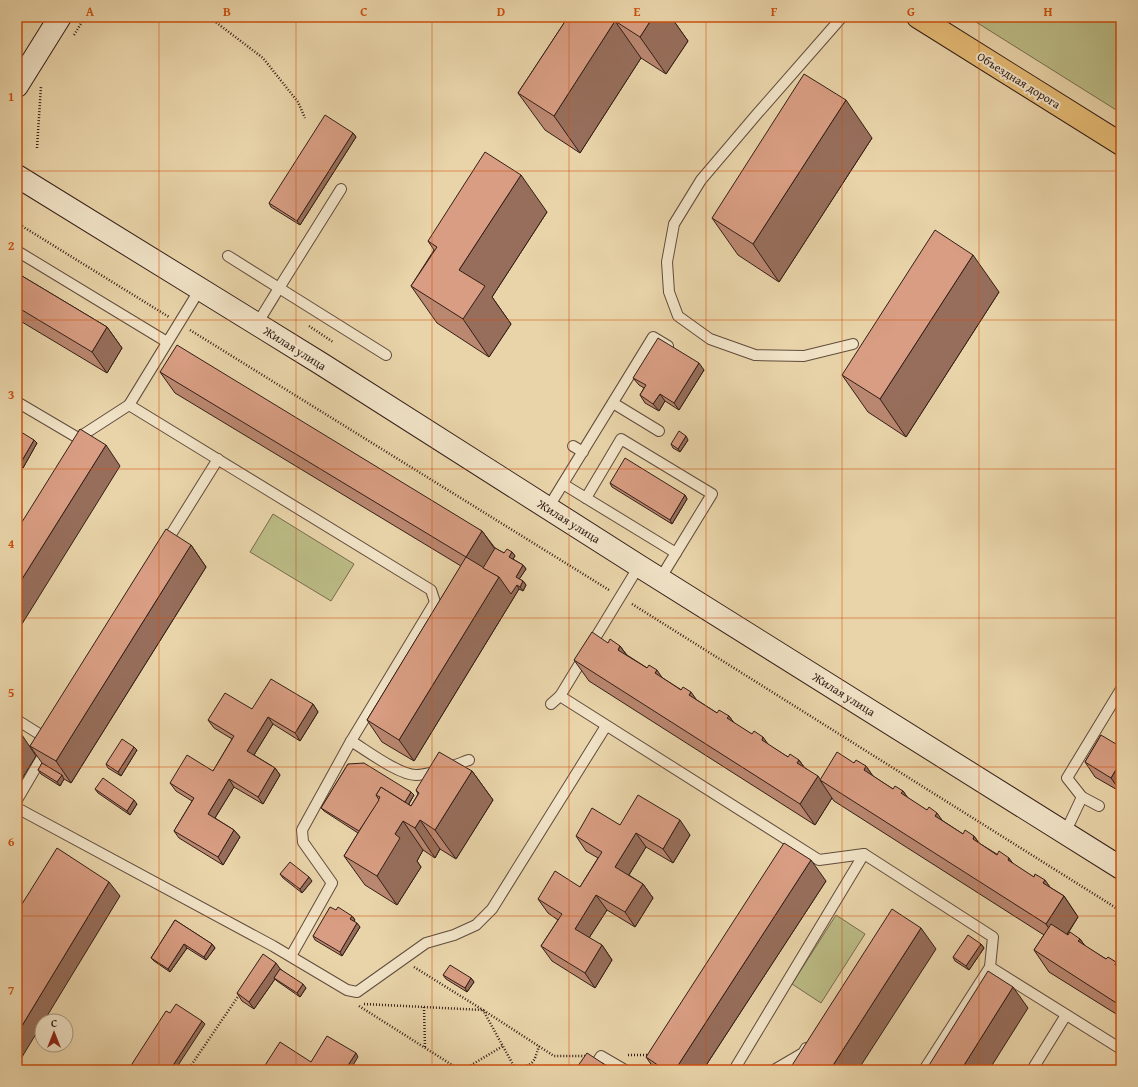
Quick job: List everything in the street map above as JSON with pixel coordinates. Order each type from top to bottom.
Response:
[{"type":"main road","points":[[17,86],[60,17]]},
{"type":"main road","name":"Объездная дорога","points":[[918,17],[1121,144]]},
{"type":"main road","name":"Жилая улица","points":[[17,176],[257,324],[639,566],[1121,868]]},
{"type":"lane","points":[[842,17],[701,180],[674,224],[667,262],[669,292],[678,316],[710,339],[755,355],[804,356],[853,344]]},
{"type":"lane","points":[[257,324],[341,190]]},
{"type":"lane","points":[[17,251],[167,342]]},
{"type":"lane","points":[[228,256],[386,356]]},
{"type":"lane","points":[[17,402],[78,438],[129,405],[200,289]]},
{"type":"lane","points":[[548,508],[653,337],[678,352]]},
{"type":"lane","points":[[613,403],[659,431]]},
{"type":"lane","points":[[129,405],[431,590],[435,602],[351,741],[302,830],[303,842],[332,883],[291,956]]},
{"type":"lane","points":[[586,498],[622,439],[712,494],[660,579]]},
{"type":"lane","points":[[573,446],[583,452]]},
{"type":"lane","points":[[159,554],[218,459]]},
{"type":"lane","points":[[563,484],[676,554]]},
{"type":"lane","points":[[551,704],[560,696],[639,566]]},
{"type":"lane","points":[[1099,806],[1082,796],[1067,778],[1121,689]]},
{"type":"lane","points":[[560,696],[819,860],[864,854],[994,937],[990,968],[924,1070]]},
{"type":"lane","points":[[17,720],[44,737]]},
{"type":"lane","points":[[17,800],[45,752],[44,737],[53,724]]},
{"type":"lane","points":[[17,808],[291,956],[347,990],[357,992],[426,943],[454,935],[476,925],[492,909],[606,726]]},
{"type":"lane","points":[[351,741],[403,772],[415,775],[425,774],[469,760]]},
{"type":"lane","points":[[1065,833],[1082,796]]},
{"type":"lane","points":[[734,1070],[864,854]]},
{"type":"lane","points":[[990,968],[1121,1049]]},
{"type":"lane","points":[[1032,1070],[1066,1015]]},
{"type":"lane","points":[[774,1070],[803,1053],[811,1040]]},
{"type":"lane","points":[[592,1070],[601,1056],[625,1070]]},
{"type":"path","points":[[73,36],[85,17]]},
{"type":"path","points":[[209,17],[263,58],[298,102],[305,118]]},
{"type":"path","points":[[38,148],[41,87],[45,81]]},
{"type":"path","points":[[17,223],[621,597],[1121,911]]},
{"type":"path","points":[[309,326],[333,342]]},
{"type":"path","points":[[411,965],[554,1056],[653,1055]]},
{"type":"path","points":[[188,1070],[240,994]]},
{"type":"path","points":[[460,1070],[354,1003],[483,1010]]},
{"type":"path","points":[[424,1007],[425,1048]]},
{"type":"path","points":[[483,1010],[515,1070],[531,1065],[535,1060],[539,1046]]},
{"type":"path","points":[[463,1070],[503,1046]]},
{"type":"green space","points":[[968,17],[1121,17],[1121,113]]},
{"type":"green space","points":[[273,514],[354,564],[331,601],[250,552]]},
{"type":"green space","points":[[836,915],[865,934],[821,1003],[792,984]]},
{"type":"building","points":[[568,17],[653,17],[640,37],[615,21],[554,116],[518,93]]},
{"type":"building","points":[[804,74],[846,100],[753,244],[712,218]]},
{"type":"building","points":[[325,115],[353,133],[297,221],[269,203]]},
{"type":"building","points":[[485,152],[521,175],[459,270],[485,286],[463,319],[411,286],[437,247],[428,241]]},
{"type":"building","points":[[935,230],[973,255],[880,399],[842,375]]},
{"type":"building","points":[[17,273],[107,327],[92,352],[17,307]]},
{"type":"building","points":[[658,338],[699,363],[674,403],[660,394],[653,404],[640,395],[646,385],[633,378]]},
{"type":"building","points":[[177,345],[482,531],[466,557],[160,372]]},
{"type":"building","points":[[80,429],[106,445],[17,587],[17,530]]},
{"type":"building","points":[[679,431],[686,436],[678,449],[671,444]]},
{"type":"building","points":[[21,432],[34,440],[20,464],[17,462],[17,440]]},
{"type":"building","points":[[625,458],[685,495],[670,520],[610,483]]},
{"type":"building","points":[[166,529],[191,545],[56,761],[30,746]]},
{"type":"building","points":[[495,548],[504,553],[507,549],[512,552],[509,557],[523,565],[516,577],[523,581],[520,587],[517,585],[511,594],[499,577],[483,568]]},
{"type":"building","points":[[466,557],[499,577],[399,740],[367,720]]},
{"type":"building","points":[[592,632],[608,643],[610,639],[620,646],[618,650],[647,668],[649,665],[657,670],[655,673],[681,690],[683,687],[691,692],[689,695],[717,713],[719,710],[729,716],[727,718],[752,734],[754,731],[763,737],[762,740],[788,757],[790,754],[799,760],[797,763],[818,776],[800,804],[574,660]]},
{"type":"building","points":[[271,679],[313,704],[295,733],[268,717],[247,751],[275,768],[258,797],[229,779],[208,814],[234,830],[218,857],[174,831],[194,798],[170,783],[187,755],[213,771],[234,736],[208,720],[225,693],[252,709]]},
{"type":"building","points":[[17,732],[22,735],[17,742]]},
{"type":"building","points":[[1101,735],[1121,747],[1121,761],[1111,778],[1085,762]]},
{"type":"building","points":[[122,739],[134,747],[118,772],[106,764]]},
{"type":"building","points":[[439,752],[472,771],[435,830],[420,820],[415,828],[403,821],[395,834],[400,838],[377,876],[344,856],[380,797],[376,795],[381,787],[411,806],[419,793],[416,790]]},
{"type":"building","points":[[837,752],[854,763],[856,760],[866,766],[864,770],[893,789],[895,786],[903,791],[901,793],[927,810],[929,807],[937,813],[935,816],[963,834],[965,830],[974,836],[973,839],[997,855],[999,851],[1009,858],[1008,860],[1034,877],[1035,874],[1045,880],[1043,883],[1064,896],[1046,924],[820,780]]},
{"type":"building","points":[[42,763],[62,775],[57,782],[38,770]]},
{"type":"building","points":[[364,763],[411,792],[405,802],[381,787],[376,795],[379,800],[359,831],[321,808],[348,764]]},
{"type":"building","points":[[103,778],[134,800],[127,811],[95,789]]},
{"type":"building","points":[[638,795],[680,820],[663,849],[636,833],[615,867],[643,884],[625,912],[596,895],[575,929],[602,945],[585,973],[541,946],[562,914],[538,899],[555,871],[580,887],[602,852],[576,836],[592,808],[620,825]]},
{"type":"building","points":[[784,843],[811,860],[675,1070],[665,1070],[646,1057]]},
{"type":"building","points":[[57,848],[109,882],[17,1034],[17,912]]},
{"type":"building","points":[[290,862],[309,877],[300,889],[280,874]]},
{"type":"building","points":[[330,907],[336,910],[338,907],[352,916],[350,919],[357,923],[340,952],[313,936]]},
{"type":"building","points":[[892,909],[921,928],[830,1070],[789,1070]]},
{"type":"building","points":[[175,920],[212,944],[204,957],[184,944],[168,969],[151,958]]},
{"type":"building","points":[[1051,924],[1068,935],[1070,932],[1080,939],[1078,941],[1106,959],[1108,957],[1116,962],[1115,965],[1121,969],[1121,1006],[1034,950]]},
{"type":"building","points":[[968,935],[981,944],[966,966],[953,957]]},
{"type":"building","points":[[263,954],[276,963],[249,1002],[237,993]]},
{"type":"building","points":[[450,965],[471,978],[465,988],[443,975]]},
{"type":"building","points":[[280,969],[303,984],[297,993],[274,978]]},
{"type":"building","points":[[988,971],[1013,987],[961,1070],[926,1070]]},
{"type":"building","points":[[176,1004],[202,1021],[170,1070],[135,1070],[130,1067],[166,1011],[170,1013]]},
{"type":"building","points":[[327,1036],[356,1053],[345,1070],[262,1070],[280,1042],[311,1062]]},
{"type":"building","points":[[587,1053],[613,1070],[575,1070]]}]
